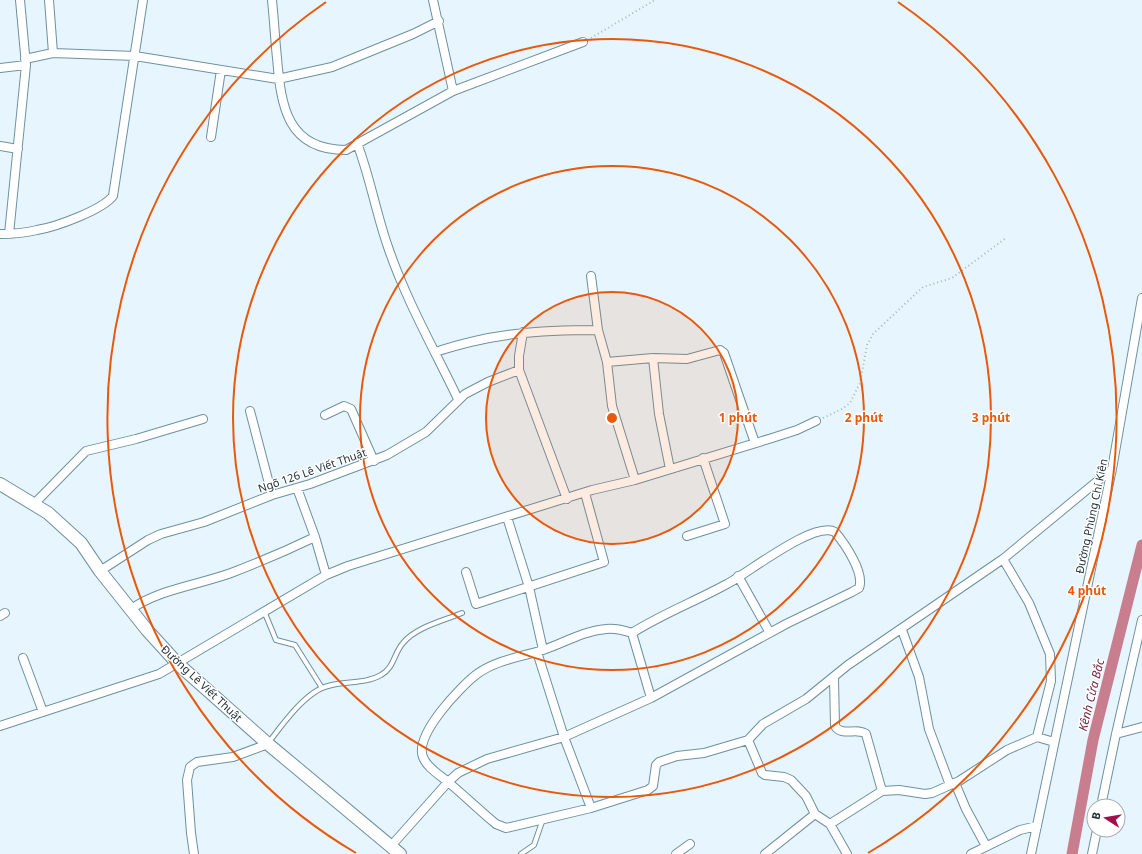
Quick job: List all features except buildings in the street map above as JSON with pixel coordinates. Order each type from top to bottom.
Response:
[{"type":"main road","name":"Đường Lê Viết Thuật","points":[[0,484],[48,513],[81,543],[100,571],[178,664],[268,744],[396,850]]},
{"type":"street","points":[[9,234],[25,62],[20,0]]},
{"type":"street","points":[[49,0],[53,53]]},
{"type":"street","points":[[0,234],[39,230],[63,222],[102,206],[113,196],[143,0]]},
{"type":"street","points":[[272,0],[278,80],[282,103],[291,123],[302,137],[316,146],[330,150],[346,150],[356,142],[372,136],[453,91],[583,42]]},
{"type":"street","points":[[433,0],[453,91]]},
{"type":"street","points":[[0,68],[53,53],[135,56],[278,80],[332,67],[413,34],[438,21]]},
{"type":"street","points":[[211,137],[221,70]]},
{"type":"street","points":[[356,142],[364,163],[388,248],[420,324],[458,399]]},
{"type":"street","points":[[0,146],[18,149]]},
{"type":"street","points":[[591,276],[598,330],[607,362],[612,406],[635,480]]},
{"type":"street","name":"Đường Phùng Chí Kiên","points":[[1031,854],[1112,469],[1142,298]]},
{"type":"street","points":[[435,352],[487,337],[523,332],[598,330]]},
{"type":"street","points":[[523,332],[519,356],[519,370],[567,499]]},
{"type":"street","points":[[607,362],[653,358],[687,358],[720,350],[724,352],[755,443]]},
{"type":"street","points":[[653,358],[660,414],[670,469]]},
{"type":"street","name":"Ngõ 126 Lê Viết Thuật","points":[[100,571],[148,540],[204,522],[272,495],[297,488],[387,455],[426,432],[458,399],[488,382],[519,370]]},
{"type":"street","points":[[325,415],[344,406],[350,409],[374,461]]},
{"type":"street","points":[[250,411],[272,495]]},
{"type":"street","points":[[34,504],[80,455],[86,451],[136,439],[204,419]]},
{"type":"street","points":[[0,726],[159,674],[326,575],[348,566],[584,493],[635,480],[797,430],[816,421]]},
{"type":"street","points":[[687,536],[725,524],[703,458]]},
{"type":"street","points":[[396,850],[448,782],[458,773],[487,758],[564,737],[651,698],[770,633],[859,588],[861,578],[852,558],[835,532],[824,530],[791,544],[729,583],[632,633],[618,629],[594,631],[574,637],[540,651],[492,666],[478,673],[456,693],[434,722],[422,744],[422,757],[448,782],[500,827],[512,827],[591,808],[651,788],[654,783],[656,765],[659,762],[677,756],[704,753],[748,740],[763,724],[806,699],[834,678],[848,665],[902,630],[1003,559],[1112,469]]},
{"type":"street","points":[[297,488],[315,537],[326,575]]},
{"type":"street","points":[[466,572],[476,604],[604,562],[584,493]]},
{"type":"street","points":[[507,517],[529,587],[540,651],[564,737],[591,808]]},
{"type":"street","points":[[131,609],[150,598],[232,573],[286,551],[315,537]]},
{"type":"street","points":[[1003,559],[1029,603],[1050,654],[1051,681],[1037,737]]},
{"type":"street","points":[[738,576],[770,633]]},
{"type":"street","points":[[1104,798],[1116,734],[1142,620]]},
{"type":"street","points":[[902,630],[919,676],[929,729],[952,784],[986,846]]},
{"type":"street","points":[[632,633],[651,698]]},
{"type":"street","points":[[23,658],[43,712]]},
{"type":"street","points":[[834,678],[835,726],[841,731],[861,731],[866,734],[882,791]]},
{"type":"street","points":[[1116,734],[1142,727]]},
{"type":"street","points":[[830,824],[882,791],[899,790],[928,794],[952,784],[1007,750],[1037,737],[1054,742]]},
{"type":"street","points":[[748,740],[762,772],[765,775],[784,777],[791,780],[806,796],[816,814],[830,824],[847,854]]},
{"type":"street","points":[[194,854],[187,780],[190,767],[197,762],[233,757],[268,744]]},
{"type":"street","points":[[765,854],[816,814]]},
{"type":"street","points":[[971,854],[1020,830],[1037,826]]},
{"type":"street","points":[[1092,854],[1095,838]]},
{"type":"street","points":[[676,854],[690,844]]},
{"type":"lane","points":[[264,611],[276,640],[295,644],[322,688]]},
{"type":"lane","points":[[268,744],[290,716],[322,688],[381,676],[389,669],[402,644],[413,634],[462,613]]},
{"type":"lane","points":[[521,854],[534,845],[544,819]]},
{"type":"path","points":[[583,42],[655,0]]},
{"type":"path","points":[[816,421],[842,409],[850,403],[860,383],[867,345],[873,334],[878,329],[923,288],[952,278],[1006,238]]},
{"type":"waterway","name":"Kênh Cửa Bắc","points":[[1072,854],[1093,740],[1142,545]]}]
